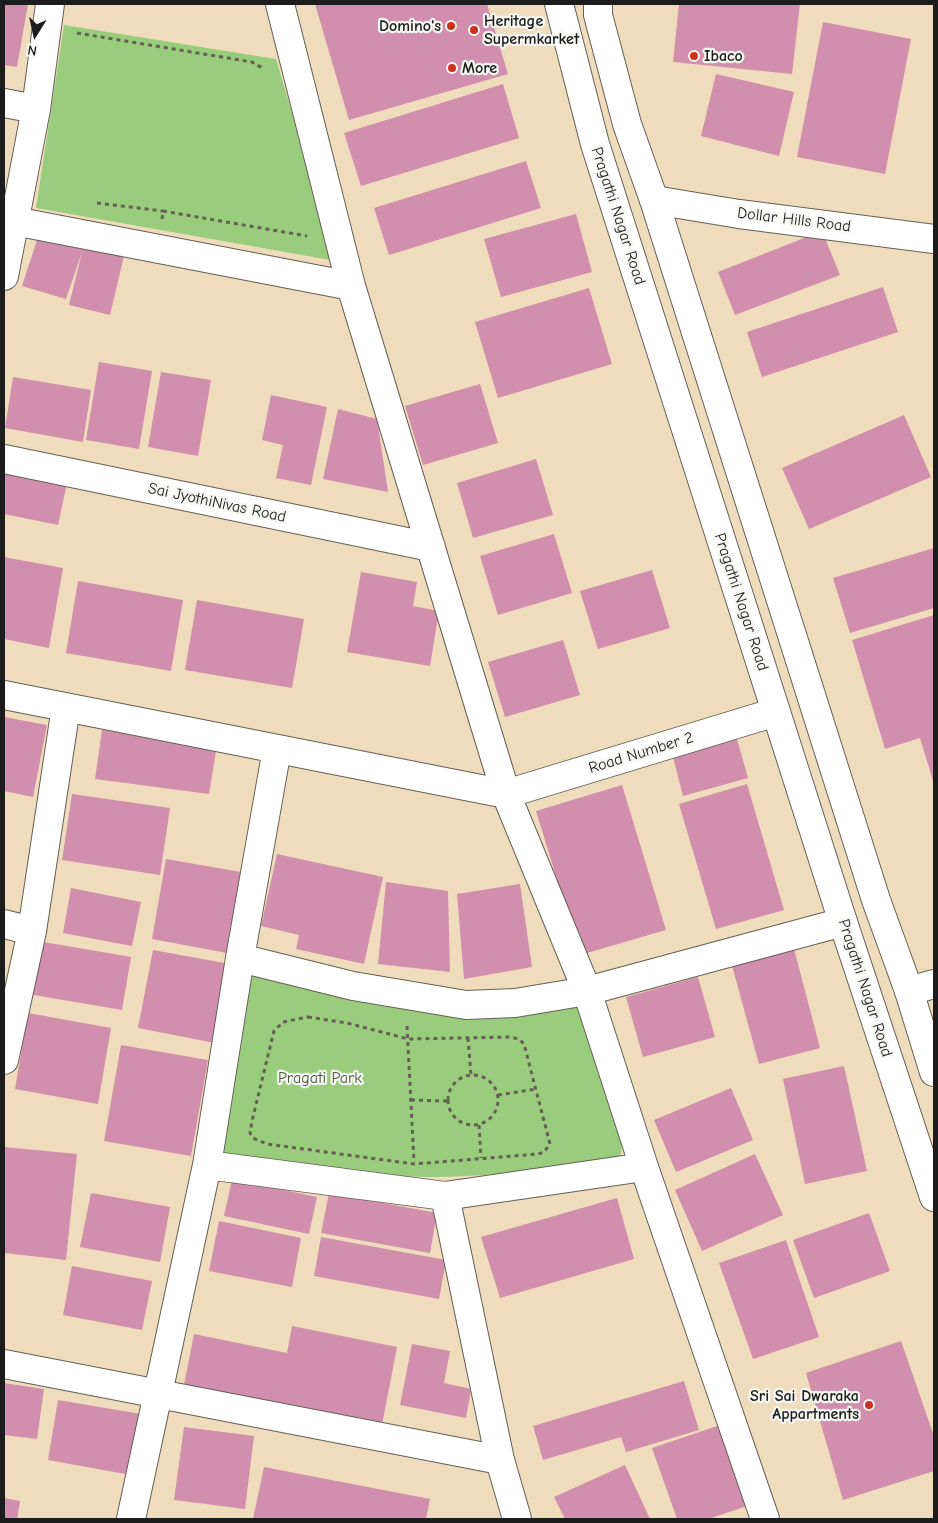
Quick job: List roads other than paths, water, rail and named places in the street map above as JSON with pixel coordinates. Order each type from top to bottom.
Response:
[{"type":"street","points":[[4,276],[36,109],[50,4]]},
{"type":"street","points":[[280,4],[351,286],[506,794],[587,991],[644,1167],[764,1519]]},
{"type":"street","name":"Pragathi Nagar Road","points":[[559,4],[595,144],[843,922],[934,1197]]},
{"type":"street","points":[[598,4],[598,15],[627,124],[654,200],[876,900],[922,987],[934,1072]]},
{"type":"street","points":[[4,103],[36,109]]},
{"type":"street","name":"Dollar Hills Road","points":[[654,200],[739,214],[934,239]]},
{"type":"street","points":[[14,221],[351,286]]},
{"type":"street","name":"Sai JyothiNivas Road","points":[[4,459],[430,547]]},
{"type":"street","points":[[4,695],[506,794]]},
{"type":"street","points":[[4,1060],[32,931],[66,707]]},
{"type":"street","name":"Road Number 2","points":[[506,794],[776,712]]},
{"type":"street","points":[[131,1519],[207,1165],[240,958],[277,749]]},
{"type":"street","points":[[240,958],[353,986],[466,1005],[515,1003],[587,991],[843,922]]},
{"type":"street","points":[[4,924],[32,931]]},
{"type":"street","points":[[207,1165],[445,1196],[644,1167]]},
{"type":"street","points":[[445,1196],[500,1460],[517,1519]]},
{"type":"street","points":[[4,1364],[500,1460]]},
{"type":"place","name":"Domino's","points":[[451,26]]},
{"type":"place","name":"Heritage Supermkarket","points":[[474,30]]},
{"type":"place","name":"Ibaco","points":[[694,56]]},
{"type":"place","name":"More","points":[[452,68]]},
{"type":"place","name":"Sri Sai Dwaraka Appartments","points":[[869,1405]]},
{"type":"park label","name":"Pragati Park","points":[[320,1078]]}]
